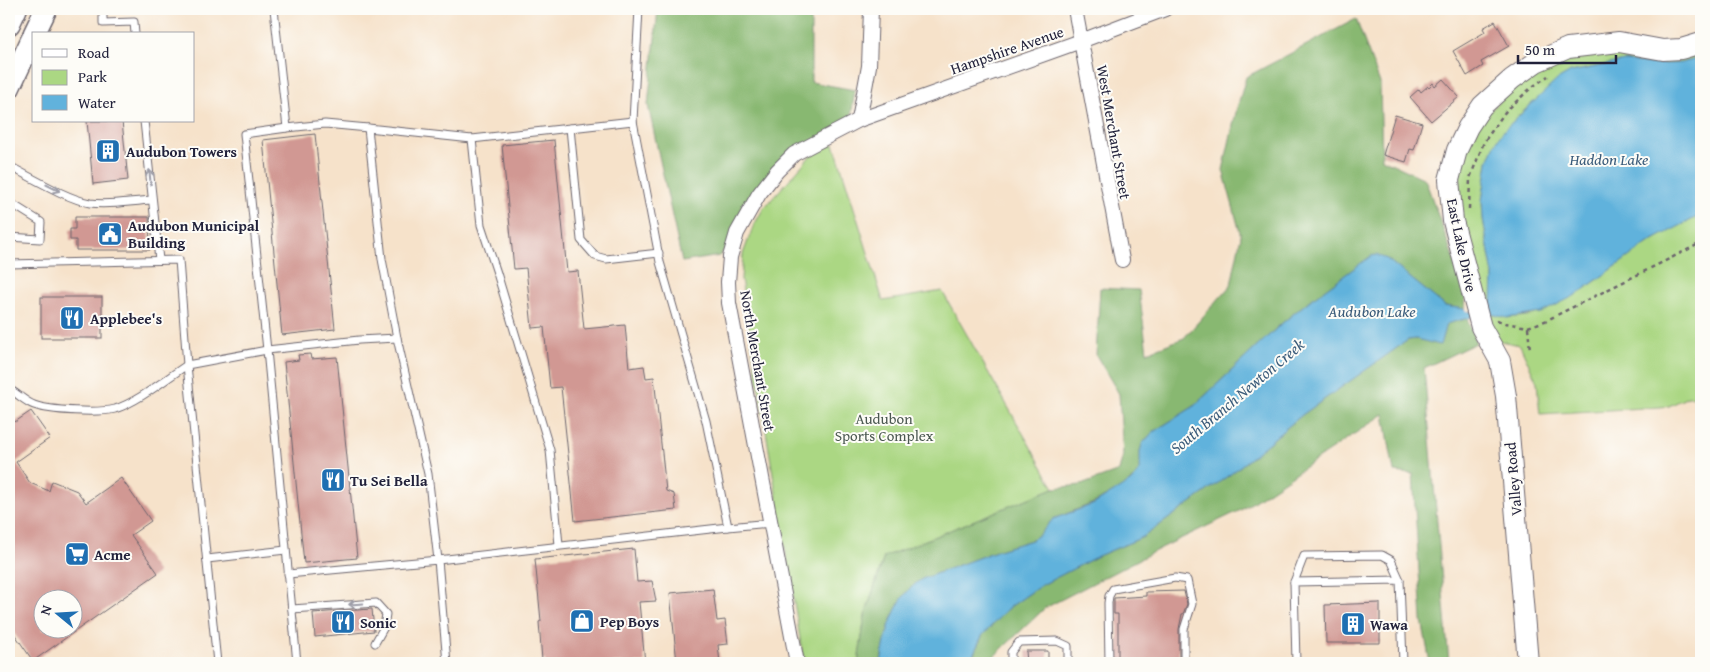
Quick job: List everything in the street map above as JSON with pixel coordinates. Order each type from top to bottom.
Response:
[{"type":"main road","points":[[9,24],[16,9]]},
{"type":"main road","points":[[35,32],[46,9]]},
{"type":"main road","points":[[9,88],[32,38]]},
{"type":"street","points":[[859,120],[869,66],[871,9]]},
{"type":"street","name":"West Merchant Street","points":[[1075,9],[1122,260]]},
{"type":"street","name":"Hampshire Avenue","points":[[859,120],[1165,9]]},
{"type":"street","name":"East Lake Drive","points":[[1474,302],[1453,221],[1449,180],[1457,150],[1468,127],[1482,106],[1512,79],[1536,62],[1568,48],[1619,42],[1663,50],[1681,49],[1701,43]]},
{"type":"street","name":"North Merchant Street","points":[[797,663],[729,303],[730,258],[737,233],[746,216],[759,194],[777,171],[794,154],[859,120]]},
{"type":"street","name":"Valley Road","points":[[1474,302],[1487,323],[1500,360],[1506,396],[1528,663]]},
{"type":"lane","points":[[103,9],[104,23],[134,22],[135,32]]},
{"type":"lane","points":[[274,9],[287,128]]},
{"type":"lane","points":[[638,9],[633,121],[659,253],[706,421],[728,527]]},
{"type":"lane","points":[[297,663],[244,134],[325,124],[472,139],[633,121]]},
{"type":"lane","points":[[144,122],[159,260]]},
{"type":"lane","points":[[368,128],[382,259],[397,338],[428,474],[447,663]]},
{"type":"lane","points":[[570,128],[581,240],[596,256],[606,260],[659,253]]},
{"type":"lane","points":[[472,139],[481,225],[550,450],[559,545]]},
{"type":"lane","points":[[9,166],[75,199],[89,203],[101,204],[152,200]]},
{"type":"lane","points":[[9,202],[41,222],[40,239],[9,238]]},
{"type":"lane","points":[[9,264],[179,260],[187,365],[217,663]]},
{"type":"lane","points":[[10,390],[34,405],[94,412],[114,409],[132,401],[187,365],[267,350],[359,340],[397,338]]},
{"type":"lane","points":[[288,574],[438,560],[559,545],[771,523]]},
{"type":"lane","points":[[207,559],[286,550]]},
{"type":"lane","points":[[1296,663],[1294,582],[1304,556],[1382,555],[1391,560],[1400,580],[1403,663]]},
{"type":"lane","points":[[1109,663],[1108,603],[1113,589],[1175,578],[1186,580],[1192,604],[1190,616],[1184,629],[1184,663]]},
{"type":"lane","points":[[1294,582],[1400,580]]},
{"type":"lane","points":[[292,609],[376,603],[386,614],[386,621],[375,643]]},
{"type":"lane","points":[[1011,663],[1012,652],[1019,642],[1058,641],[1068,646],[1068,663]]},
{"type":"path","points":[[1469,214],[1470,178],[1484,142],[1506,112],[1532,87],[1552,73]]},
{"type":"path","points":[[1487,323],[1505,323],[1528,327],[1545,321],[1701,243]]},
{"type":"path","points":[[1528,327],[1530,351]]},
{"type":"green space","points":[[658,9],[811,9],[811,82],[855,90],[850,124],[794,154],[720,256],[682,262],[648,105]]},
{"type":"green space","points":[[1356,19],[1380,83],[1382,159],[1425,179],[1466,293],[1465,309],[1445,306],[1387,259],[1363,262],[1309,301],[1280,325],[1193,407],[1153,432],[1146,439],[1140,452],[1141,463],[1138,474],[1125,486],[1094,503],[1053,519],[1032,540],[999,550],[922,579],[904,596],[893,616],[881,663],[858,663],[865,616],[884,557],[1054,488],[1081,485],[1119,471],[1123,455],[1119,394],[1096,355],[1100,288],[1139,290],[1147,352],[1184,338],[1231,285],[1241,236],[1223,170],[1246,77]]},
{"type":"green space","points":[[1701,48],[1701,58],[1680,63],[1657,64],[1624,61],[1571,72],[1530,105],[1504,130],[1496,142],[1488,162],[1482,201],[1483,219],[1493,275],[1492,314],[1520,317],[1548,309],[1589,286],[1650,242],[1701,215],[1701,396],[1688,397],[1669,406],[1540,414],[1537,382],[1520,345],[1500,341],[1485,323],[1463,238],[1459,173],[1473,131],[1512,86],[1548,64],[1575,54],[1614,52],[1657,57]]},
{"type":"green space","name":"Audubon Sports Complex","points":[[834,144],[883,301],[942,291],[1054,488],[884,557],[865,616],[858,663],[804,663],[741,279],[743,254],[753,227],[763,209],[813,153]]},
{"type":"green space","points":[[1467,318],[1476,343],[1424,368],[1449,663],[1430,663],[1422,620],[1413,474],[1394,472],[1384,414],[1241,510],[1163,547],[1045,608],[987,663],[970,663],[982,636],[1007,609],[1040,586],[1098,556],[1143,537],[1232,473],[1302,415],[1408,340],[1416,339],[1440,344],[1446,324]]},
{"type":"water","points":[[1701,58],[1701,215],[1651,241],[1576,295],[1541,313],[1507,318],[1487,313],[1446,324],[1440,345],[1416,339],[1408,340],[1302,415],[1232,473],[1143,537],[1098,556],[1040,586],[1007,609],[982,636],[969,663],[881,663],[893,616],[904,595],[912,587],[922,579],[999,550],[1032,540],[1053,519],[1094,504],[1133,480],[1140,469],[1142,444],[1153,432],[1193,407],[1280,325],[1309,301],[1371,256],[1376,255],[1387,259],[1445,306],[1465,309],[1468,312],[1486,307],[1492,301],[1493,275],[1483,219],[1482,201],[1488,162],[1496,142],[1504,130],[1557,80],[1571,72],[1624,61],[1657,64],[1680,63]]},
{"type":"building","points":[[1495,21],[1509,46],[1481,62],[1483,66],[1467,76],[1453,51],[1485,32],[1483,28]]},
{"type":"building","points":[[1443,79],[1459,97],[1431,121],[1410,97],[1419,89],[1421,92],[1433,83],[1435,86]]},
{"type":"building","points":[[1395,115],[1422,123],[1414,150],[1410,149],[1406,162],[1383,155]]},
{"type":"building","name":"Audubon Towers","points":[[87,122],[122,122],[128,180],[93,184]]},
{"type":"building","points":[[315,134],[335,329],[282,335],[263,140]]},
{"type":"building","points":[[554,140],[567,272],[578,271],[584,329],[625,325],[629,368],[644,366],[646,378],[654,377],[666,491],[674,494],[676,510],[575,521],[561,387],[550,388],[544,327],[532,328],[526,268],[514,269],[502,145]]},
{"type":"building","name":"Audubon Municipal Building","points":[[75,217],[149,217],[150,250],[76,250],[76,240],[70,240],[70,229],[75,229]]},
{"type":"building","name":"Applebee's","points":[[41,297],[102,297],[102,338],[41,338]]},
{"type":"building","points":[[310,354],[311,359],[337,357],[357,558],[304,563],[284,362],[299,360],[298,355]]},
{"type":"building","name":"Acme","points":[[31,411],[50,438],[16,462],[30,483],[49,491],[52,481],[77,491],[86,503],[121,478],[151,521],[131,535],[158,573],[82,627],[82,590],[32,590],[32,640],[63,640],[33,661],[9,626],[9,413],[15,422]]},
{"type":"building","points":[[634,549],[637,582],[652,581],[656,601],[639,602],[645,663],[545,663],[545,660],[542,660],[539,622],[541,621],[535,559]]},
{"type":"building","points":[[713,589],[717,621],[725,620],[728,644],[718,645],[720,663],[677,663],[670,593]]},
{"type":"building","points":[[1184,591],[1187,604],[1182,614],[1179,629],[1179,663],[1118,663],[1118,614],[1114,614],[1114,598],[1146,596],[1146,592]]},
{"type":"building","name":"Wawa","points":[[1380,603],[1380,643],[1326,643],[1325,605]]},
{"type":"building","name":"Sonic","points":[[372,609],[374,631],[315,637],[313,613]]},
{"type":"building","points":[[1026,651],[1048,651],[1048,663],[1027,663]]},
{"type":"place","name":"Audubon Towers","points":[[108,151]]},
{"type":"place","name":"Audubon Municipal Building","points":[[110,234]]},
{"type":"place","name":"Applebee's","points":[[72,318]]},
{"type":"place","name":"Tu Sei Bella","points":[[333,480]]},
{"type":"place","name":"Acme","points":[[77,554]]},
{"type":"place","name":"Pep Boys","points":[[582,621]]},
{"type":"place","name":"Sonic","points":[[343,622]]},
{"type":"place","name":"Wawa","points":[[1353,624]]},
{"type":"water label","name":"Haddon Lake","points":[[1609,159]]},
{"type":"water label","name":"Audubon Lake","points":[[1372,311]]},
{"type":"water label","name":"South Branch Newton Creek","points":[[1237,396]]}]
